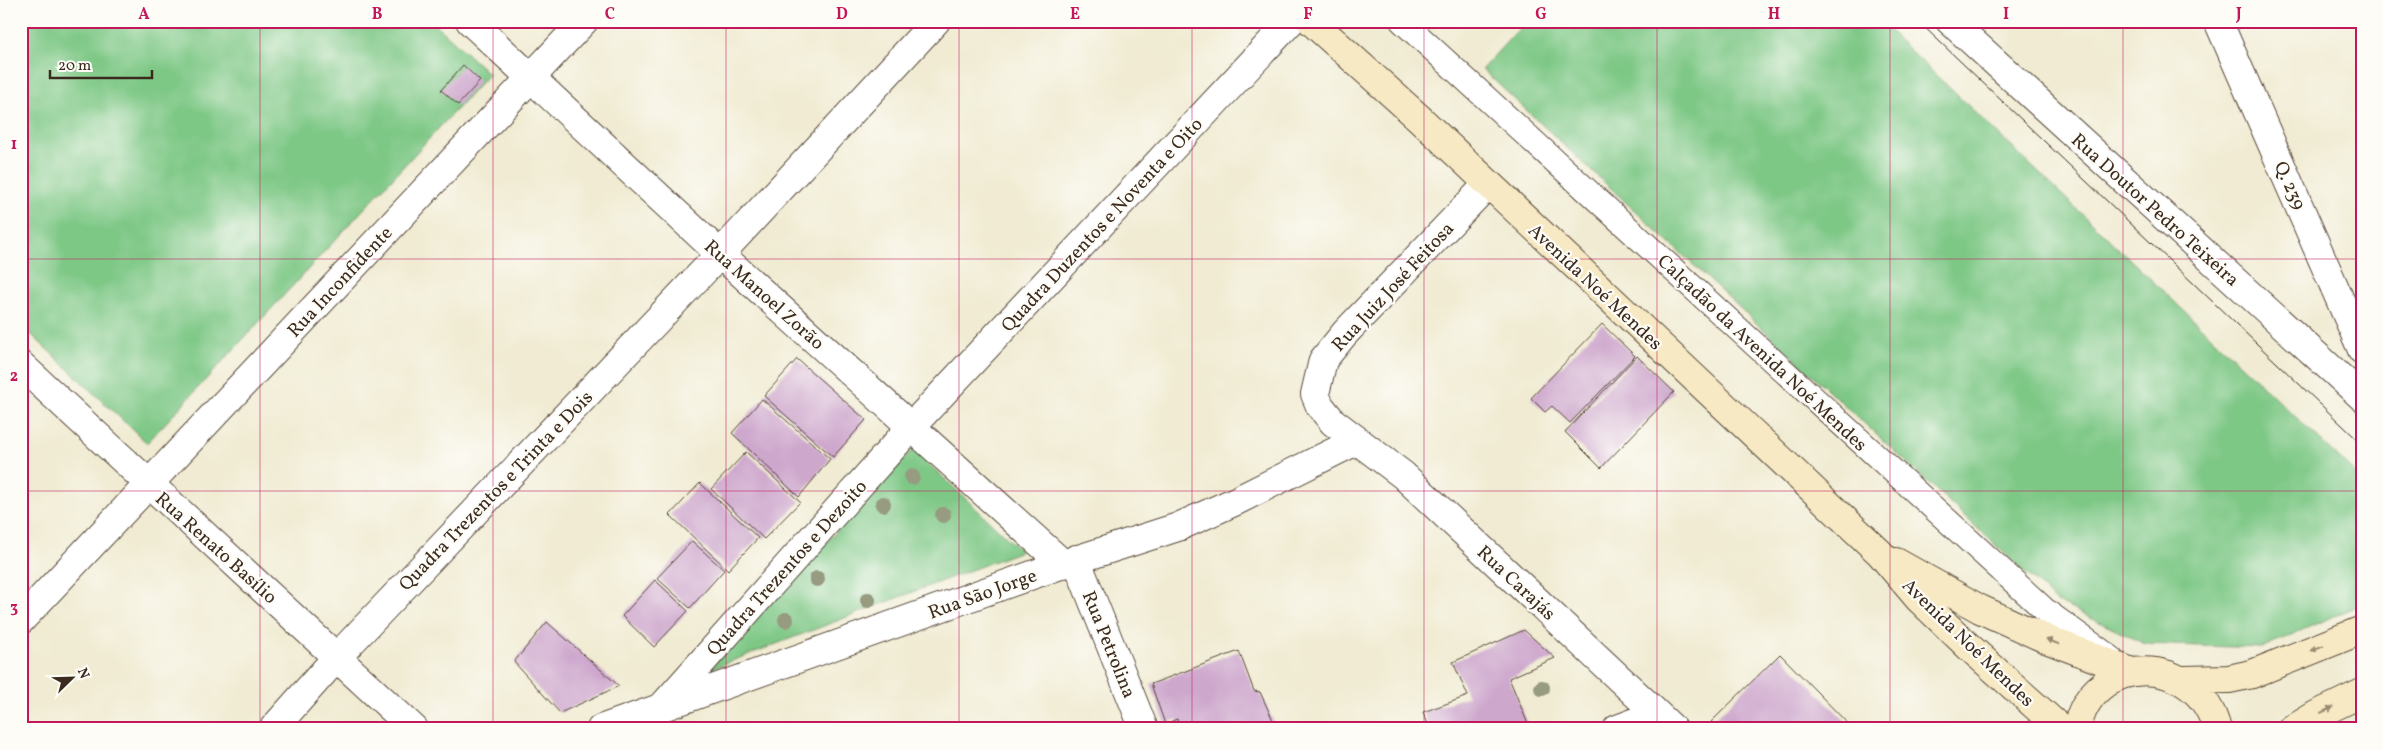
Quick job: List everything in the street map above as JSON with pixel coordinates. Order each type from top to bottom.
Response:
[{"type":"main road","name":"Avenida Noé Mendes","points":[[1310,21],[1488,184],[1880,553],[1919,599],[1968,646],[2061,729]]},
{"type":"main road","name":"Avenida Noé Mendes","points":[[1880,553],[1980,609],[2046,639],[2132,672]]},
{"type":"main road","points":[[2183,680],[2229,679],[2252,674],[2362,630]]},
{"type":"main road","points":[[2077,729],[2079,718],[2091,697],[2110,681],[2132,672],[2149,670],[2166,673],[2183,680],[2201,695],[2213,715],[2217,729]]},
{"type":"main road","points":[[2293,729],[2316,715],[2362,693]]},
{"type":"street","name":"Rua Manoel Zorão","points":[[470,21],[720,254],[911,427],[1069,562]]},
{"type":"street","name":"Rua Inconfidente","points":[[21,620],[584,21]]},
{"type":"street","name":"Quadra Trezentos e Trinta e Dois","points":[[273,729],[337,657],[720,254],[936,21]]},
{"type":"street","name":"Quadra Duzentos e Noventa e Oito","points":[[911,427],[1291,21]]},
{"type":"street","name":"Calçadão da Avenida Noé Mendes","points":[[1402,21],[2047,612],[2132,672]]},
{"type":"street","name":"Rua Doutor Pedro Teixeira","points":[[1950,21],[2362,397]]},
{"type":"street","name":"Q. 239","points":[[2218,21],[2362,350]]},
{"type":"street","name":"Rua Juiz José Feitosa","points":[[1356,441],[1333,422],[1320,406],[1315,394],[1323,360],[1345,333],[1488,184]]},
{"type":"street","name":"Rua Renato Basílio","points":[[21,365],[414,729]]},
{"type":"street","name":"Quadra Trezentos e Dezoito","points":[[661,708],[911,427]]},
{"type":"street","name":"Rua São Jorge","points":[[601,729],[1069,562],[1178,527],[1236,501],[1356,441]]},
{"type":"street","name":"Rua Carajás","points":[[1356,441],[1403,475],[1665,722]]},
{"type":"street","name":"Rua Petrolina","points":[[1069,562],[1144,729]]},
{"type":"street","points":[[1617,729],[1665,722]]},
{"type":"green space","points":[[21,21],[432,21],[489,74],[147,443],[21,325]]},
{"type":"green space","points":[[1526,21],[1879,21],[2362,480],[2362,604],[2261,648],[2145,644],[2057,602],[1482,69]]},
{"type":"green space","points":[[913,449],[1021,551],[708,670]]},
{"type":"building","points":[[463,65],[480,81],[458,105],[441,90]]},
{"type":"building","points":[[1602,324],[1635,356],[1570,423],[1552,406],[1545,412],[1531,398]]},
{"type":"building","points":[[1637,356],[1674,392],[1601,468],[1565,432]]},
{"type":"building","points":[[797,359],[866,420],[833,457],[764,396]]},
{"type":"building","points":[[762,399],[830,459],[799,497],[732,433]]},
{"type":"building","points":[[746,452],[800,502],[764,539],[711,489]]},
{"type":"building","points":[[700,483],[758,538],[728,570],[670,515]]},
{"type":"building","points":[[692,541],[724,570],[690,608],[657,578]]},
{"type":"building","points":[[655,580],[688,611],[654,647],[622,616]]},
{"type":"building","points":[[547,622],[619,686],[560,713],[514,662]]},
{"type":"building","points":[[1524,630],[1555,658],[1509,678],[1528,724],[1516,729],[1430,729],[1423,712],[1468,696],[1453,662]]},
{"type":"building","points":[[1239,651],[1254,691],[1260,692],[1277,729],[1180,729],[1177,719],[1165,724],[1151,684]]},
{"type":"building","points":[[1780,654],[1853,729],[1717,729],[1711,722]]},
{"type":"tram line","points":[[1918,21],[2362,444]]}]
